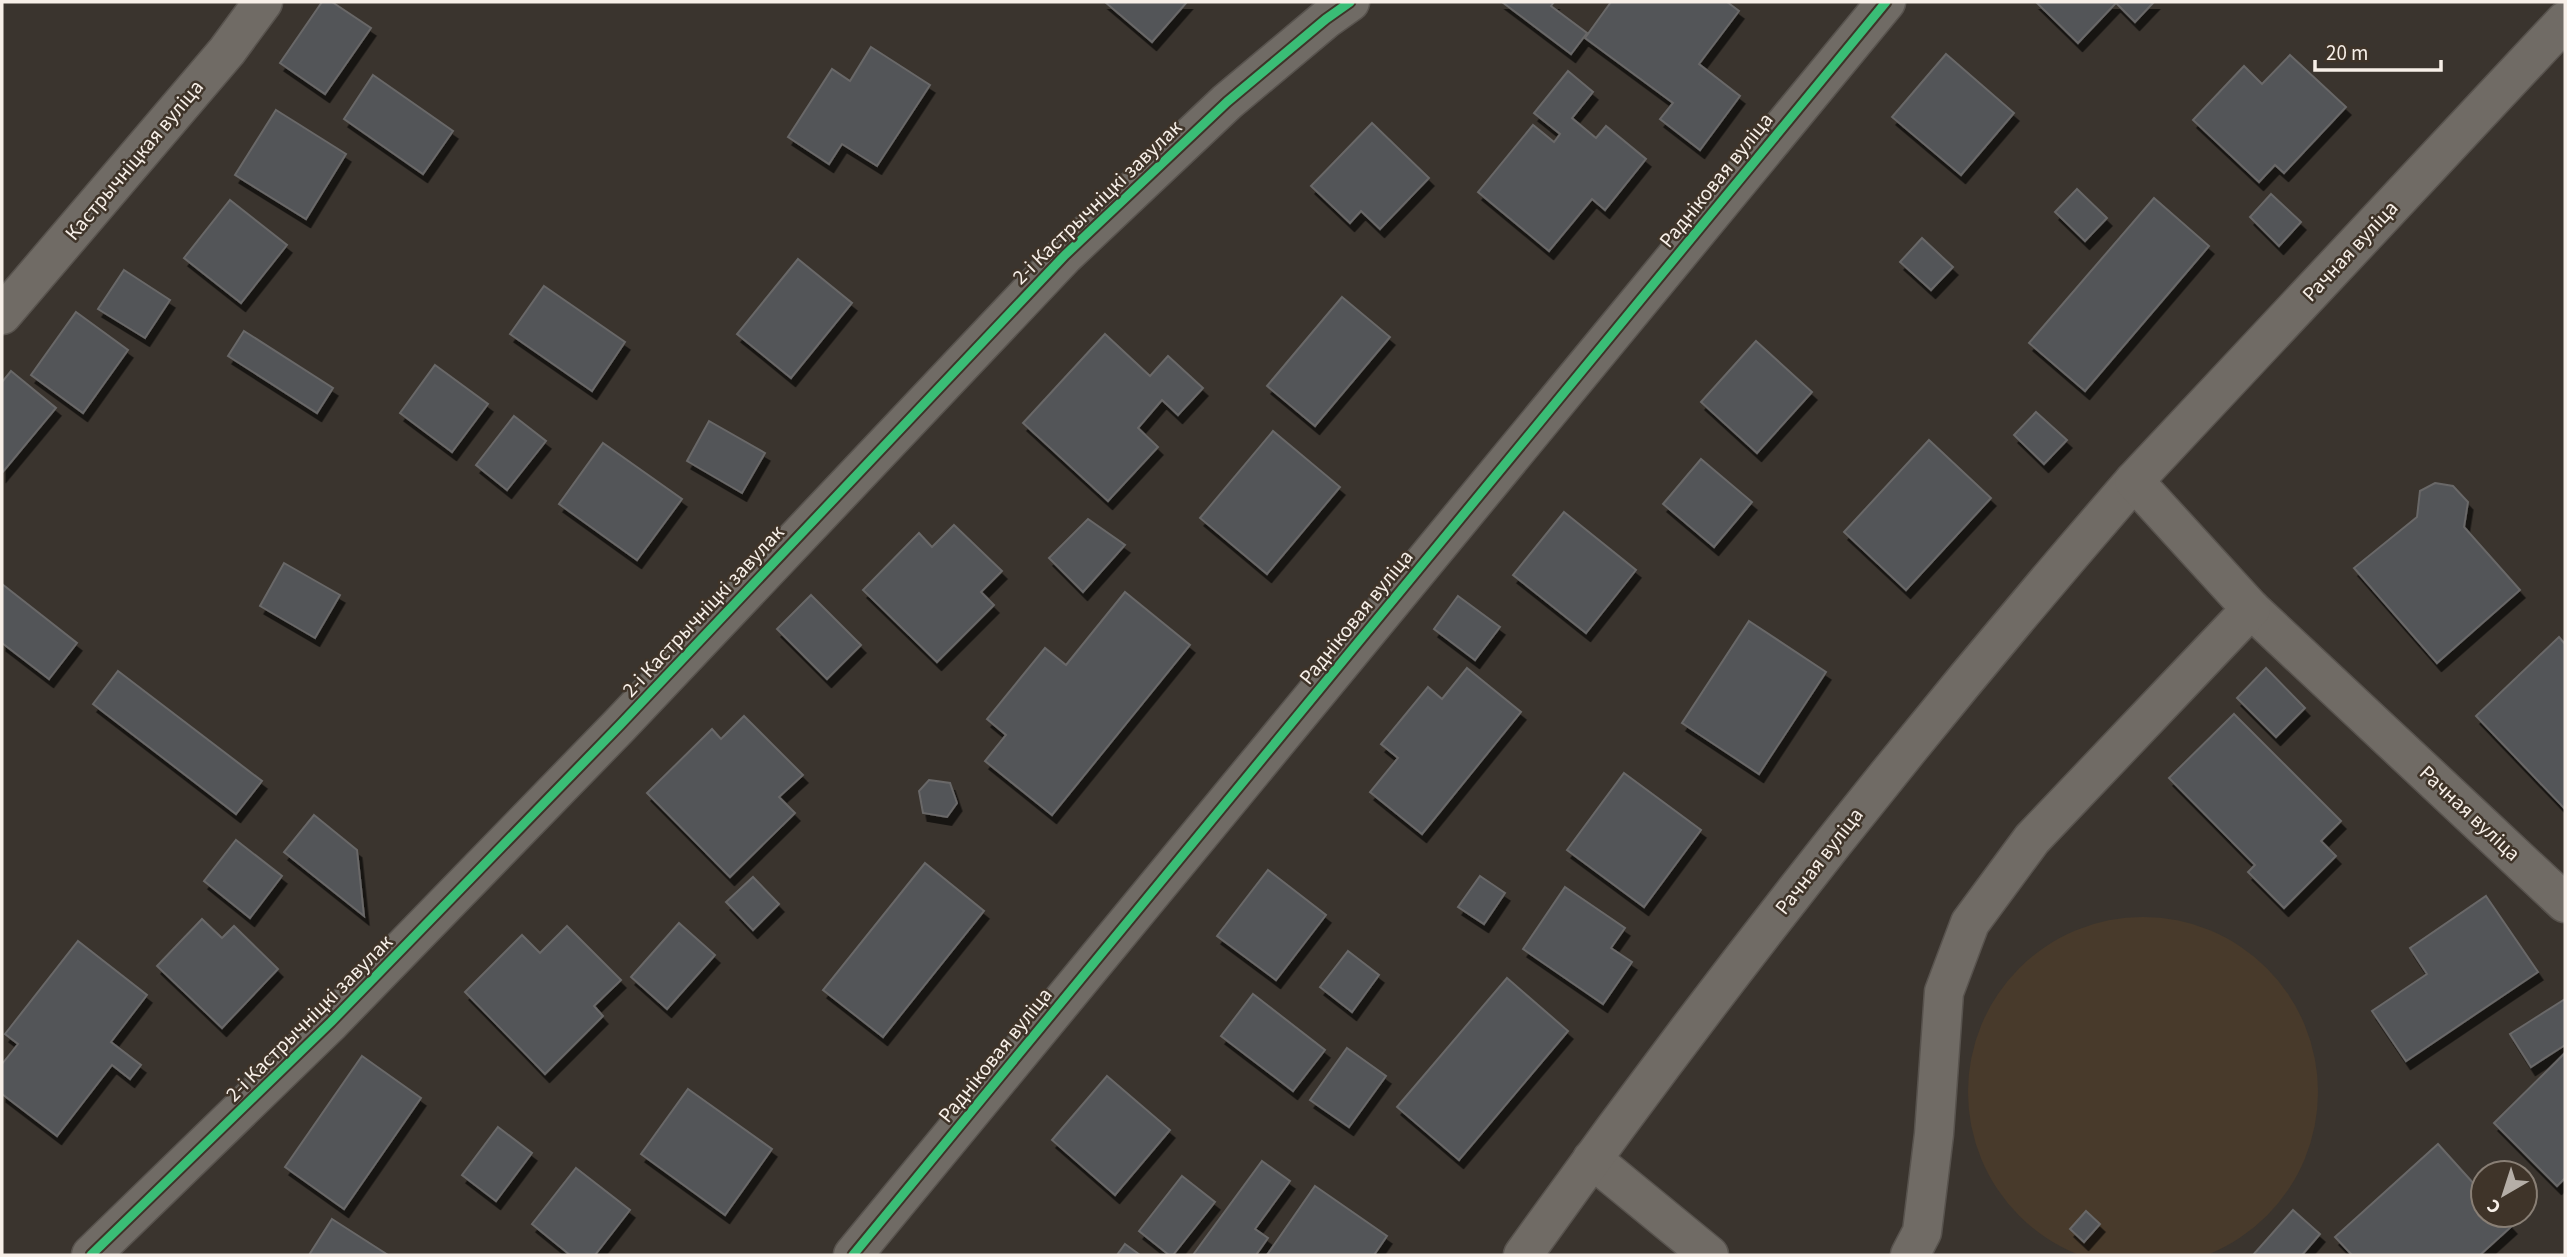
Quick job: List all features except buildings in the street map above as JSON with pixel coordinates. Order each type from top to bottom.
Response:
[{"type":"street","name":"Кастрычніцкая вуліца","points":[[2,315],[227,51],[262,2]]},
{"type":"street","name":"2-і Кастрычніцкі завулак","points":[[91,1255],[340,1014],[629,715],[1065,256],[1227,102],[1350,2]]},
{"type":"street","name":"Радніковая вуліца","points":[[853,1255],[1886,2]]},
{"type":"street","name":"Рачная вуліца","points":[[1523,1255],[1591,1159],[1815,865],[2017,615],[2134,481],[2565,21]]},
{"type":"street","name":"Рачная вуліца","points":[[2134,481],[2252,609],[2565,903]]},
{"type":"street","points":[[1910,1255],[1923,1232],[1934,1134],[1944,992],[1970,923],[2032,839],[2252,609]]},
{"type":"street","points":[[1591,1159],[1709,1255]]},
{"type":"shaded area","points":[[2126,917],[2160,917],[2194,924],[2226,937],[2254,956],[2279,981],[2298,1009],[2311,1041],[2318,1075],[2318,1109],[2311,1143],[2298,1175],[2279,1203],[2254,1228],[2226,1247],[2194,1260],[2160,1267],[2126,1267],[2092,1260],[2060,1247],[2032,1228],[2007,1203],[1988,1175],[1975,1143],[1968,1109],[1968,1075],[1975,1041],[1988,1009],[2007,981],[2032,956],[2060,937],[2092,924]]},
{"type":"cycle path","points":[[91,1255],[331,1022],[620,725],[1065,255],[1227,102],[1350,2]]},
{"type":"cycle path","points":[[853,1255],[1886,2]]}]
